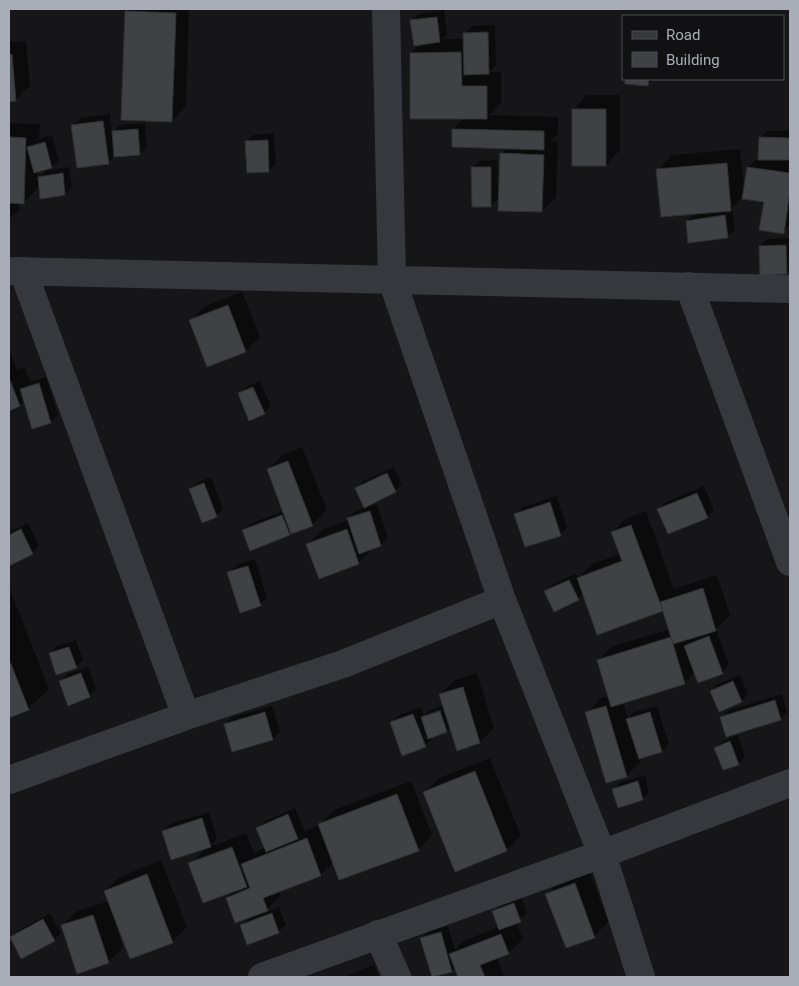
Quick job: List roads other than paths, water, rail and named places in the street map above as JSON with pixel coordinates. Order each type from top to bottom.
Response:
[{"type":"street","points":[[386,9],[392,280],[502,600],[602,854],[641,977]]},
{"type":"street","points":[[186,716],[16,271],[790,289]]},
{"type":"street","points":[[689,286],[790,562]]},
{"type":"street","points":[[9,780],[186,716],[343,664],[502,600]]},
{"type":"street","points":[[262,977],[602,854],[790,783]]},
{"type":"street","points":[[378,934],[396,977]]}]
